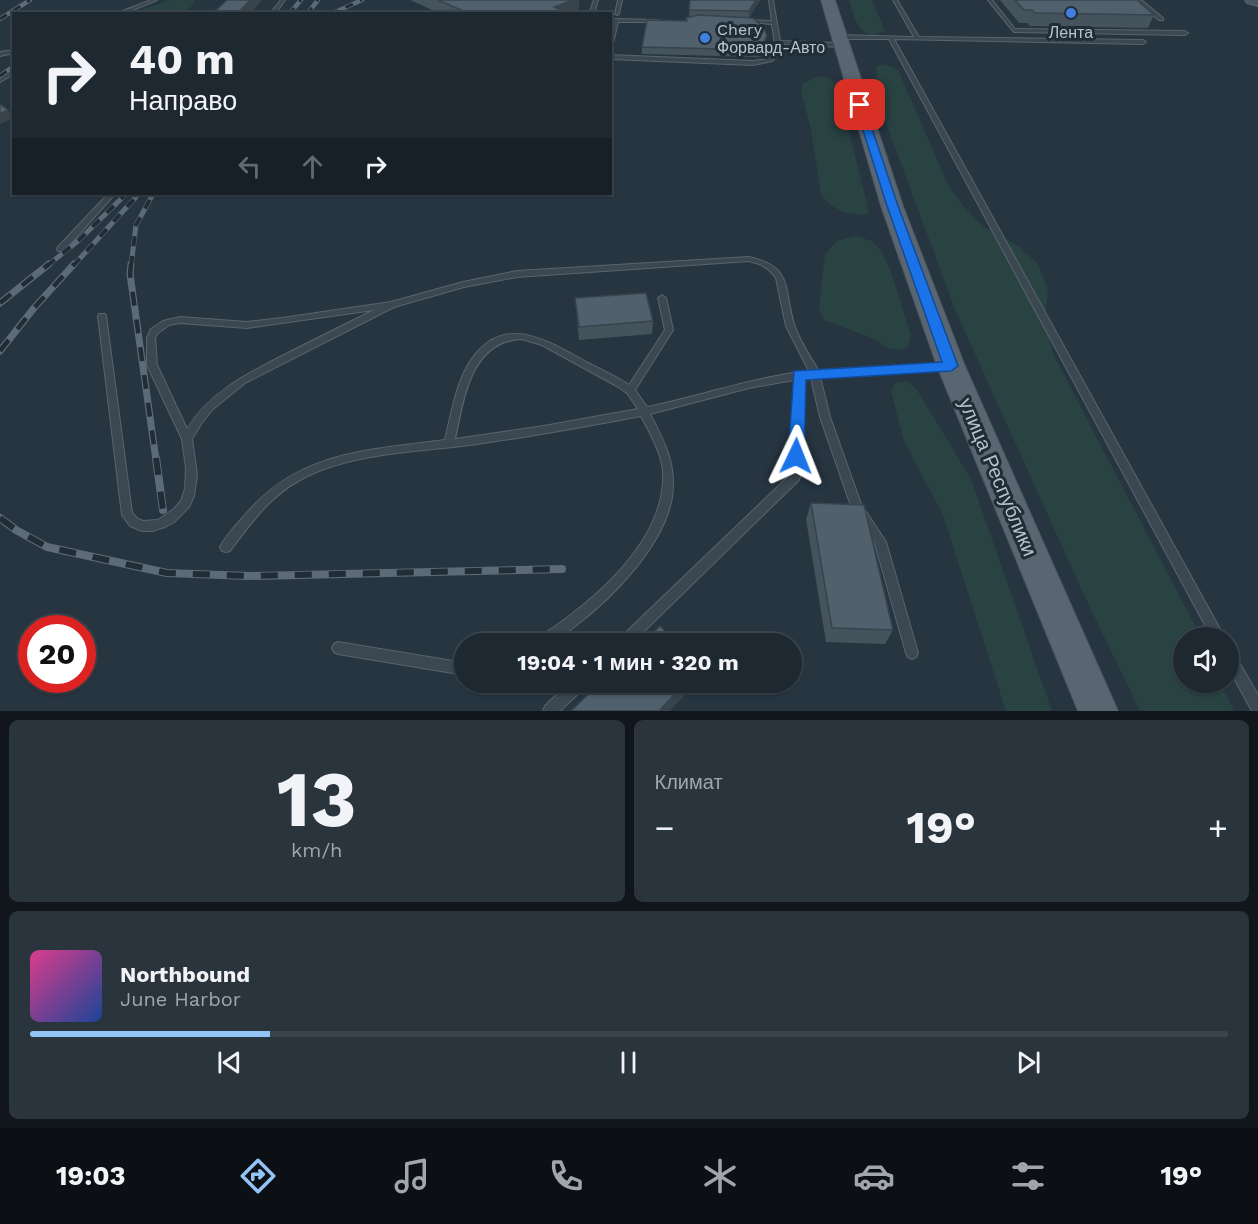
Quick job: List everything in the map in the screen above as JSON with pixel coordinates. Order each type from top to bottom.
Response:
[{"type":"main road","name":"улица Республики","points":[[828,0],[892,206],[951,366],[1098,711]]},
{"type":"main road","points":[[1251,0],[1258,2]]},
{"type":"lane","points":[[122,12],[155,0]]},
{"type":"lane","points":[[274,12],[283,0]]},
{"type":"lane","points":[[617,14],[620,0]]},
{"type":"lane","points":[[612,57],[753,63],[770,60],[779,51],[771,0]]},
{"type":"lane","points":[[895,0],[917,39]]},
{"type":"lane","points":[[990,0],[1014,30],[1185,33]]},
{"type":"lane","points":[[1138,0],[1161,19]]},
{"type":"lane","points":[[612,36],[616,21],[668,22]]},
{"type":"lane","points":[[741,21],[774,23]]},
{"type":"lane","points":[[778,42],[891,38],[1143,42]]},
{"type":"lane","points":[[891,38],[1213,627]]},
{"type":"lane","points":[[61,249],[110,195]]},
{"type":"lane","points":[[102,316],[127,515],[131,522],[139,527],[160,524],[174,515],[184,506],[190,494],[192,480],[186,439],[152,365],[151,338],[154,331],[166,323],[180,320],[247,325],[392,305],[463,285],[517,274],[749,259],[770,265],[780,278],[790,326],[815,374],[825,417],[856,507],[880,542],[912,653]]},
{"type":"lane","points":[[630,391],[669,330],[662,298]]},
{"type":"lane","points":[[186,439],[205,411],[242,381],[392,305]]},
{"type":"lane","points":[[449,444],[466,378],[475,360],[488,347],[520,336],[540,339],[630,391],[644,412],[661,445],[668,472],[668,498],[660,521],[636,559],[612,588],[582,615],[555,633]]},
{"type":"lane","points":[[226,547],[254,511],[273,493],[306,472],[344,457],[449,444],[644,412],[710,394],[799,375],[951,366]]},
{"type":"lane","points":[[633,633],[795,477],[799,375]]},
{"type":"lane","points":[[338,648],[454,667]]},
{"type":"lane","points":[[1239,674],[1258,708]]},
{"type":"lane","points":[[550,711],[569,693]]},
{"type":"green space","points":[[171,0],[193,0],[195,3],[185,12],[133,12]]},
{"type":"green space","points":[[849,0],[872,0],[885,31],[870,34],[864,31],[856,21]]},
{"type":"green space","points":[[886,64],[898,70],[949,187],[965,208],[983,226],[1018,246],[1037,263],[1048,289],[1045,321],[1054,356],[1196,627],[1173,627],[1173,693],[1226,693],[1234,711],[1140,711],[1085,597],[956,312],[880,107],[876,68]]},
{"type":"green space","points":[[820,76],[827,77],[838,86],[869,212],[864,215],[840,210],[830,204],[821,194],[811,130],[801,92],[803,83]]},
{"type":"green space","points":[[856,236],[872,241],[881,251],[890,269],[911,335],[908,347],[900,350],[888,348],[872,338],[824,320],[819,309],[825,254],[837,241]]},
{"type":"green space","points":[[907,381],[917,390],[971,479],[1052,711],[1006,711],[943,515],[904,441],[891,391],[895,383]]},
{"type":"building","points":[[227,0],[250,0],[239,12],[214,12]]},
{"type":"building","points":[[438,0],[573,0],[554,7],[566,12],[465,12]]},
{"type":"building","points":[[690,0],[756,0],[749,11],[689,10]]},
{"type":"building","points":[[1015,0],[1137,0],[1154,15],[1035,13],[1032,10],[1024,10]]},
{"type":"building","name":"Chery Форвард-Авто","points":[[698,15],[753,18],[763,27],[767,35],[760,50],[642,47],[647,20],[687,21],[686,18]]},
{"type":"building","points":[[0,104],[8,110],[0,114]]},
{"type":"building","points":[[646,293],[653,321],[579,327],[575,298]]},
{"type":"building","points":[[811,503],[864,505],[893,630],[832,628]]},
{"type":"building","points":[[660,626],[667,633],[653,633]]},
{"type":"building","points":[[590,693],[676,693],[659,711],[571,711]]},
{"type":"railway","points":[[0,19],[30,0]]},
{"type":"railway","points":[[291,12],[301,0]]},
{"type":"railway","points":[[309,12],[318,0]]},
{"type":"railway","points":[[335,12],[362,0]]},
{"type":"railway","points":[[0,76],[12,67]]},
{"type":"railway","points":[[47,266],[79,240],[125,195]]},
{"type":"railway","points":[[131,266],[136,225],[152,195]]},
{"type":"railway","points":[[73,266],[136,197]]},
{"type":"railway","points":[[0,303],[49,264]]},
{"type":"railway","points":[[0,351],[34,308],[74,264]]},
{"type":"railway","points":[[131,264],[130,274],[156,460]]},
{"type":"railway","points":[[156,458],[163,510]]},
{"type":"railway","points":[[0,518],[16,530],[47,547],[167,573],[249,576],[562,569]]},
{"type":"place","name":"Лента","points":[[1071,13]]},
{"type":"place","name":"Chery Форвард-Авто","points":[[705,38]]},
{"type":"route","points":[[796,456],[799,375],[951,366],[892,206],[860,105]]}]
